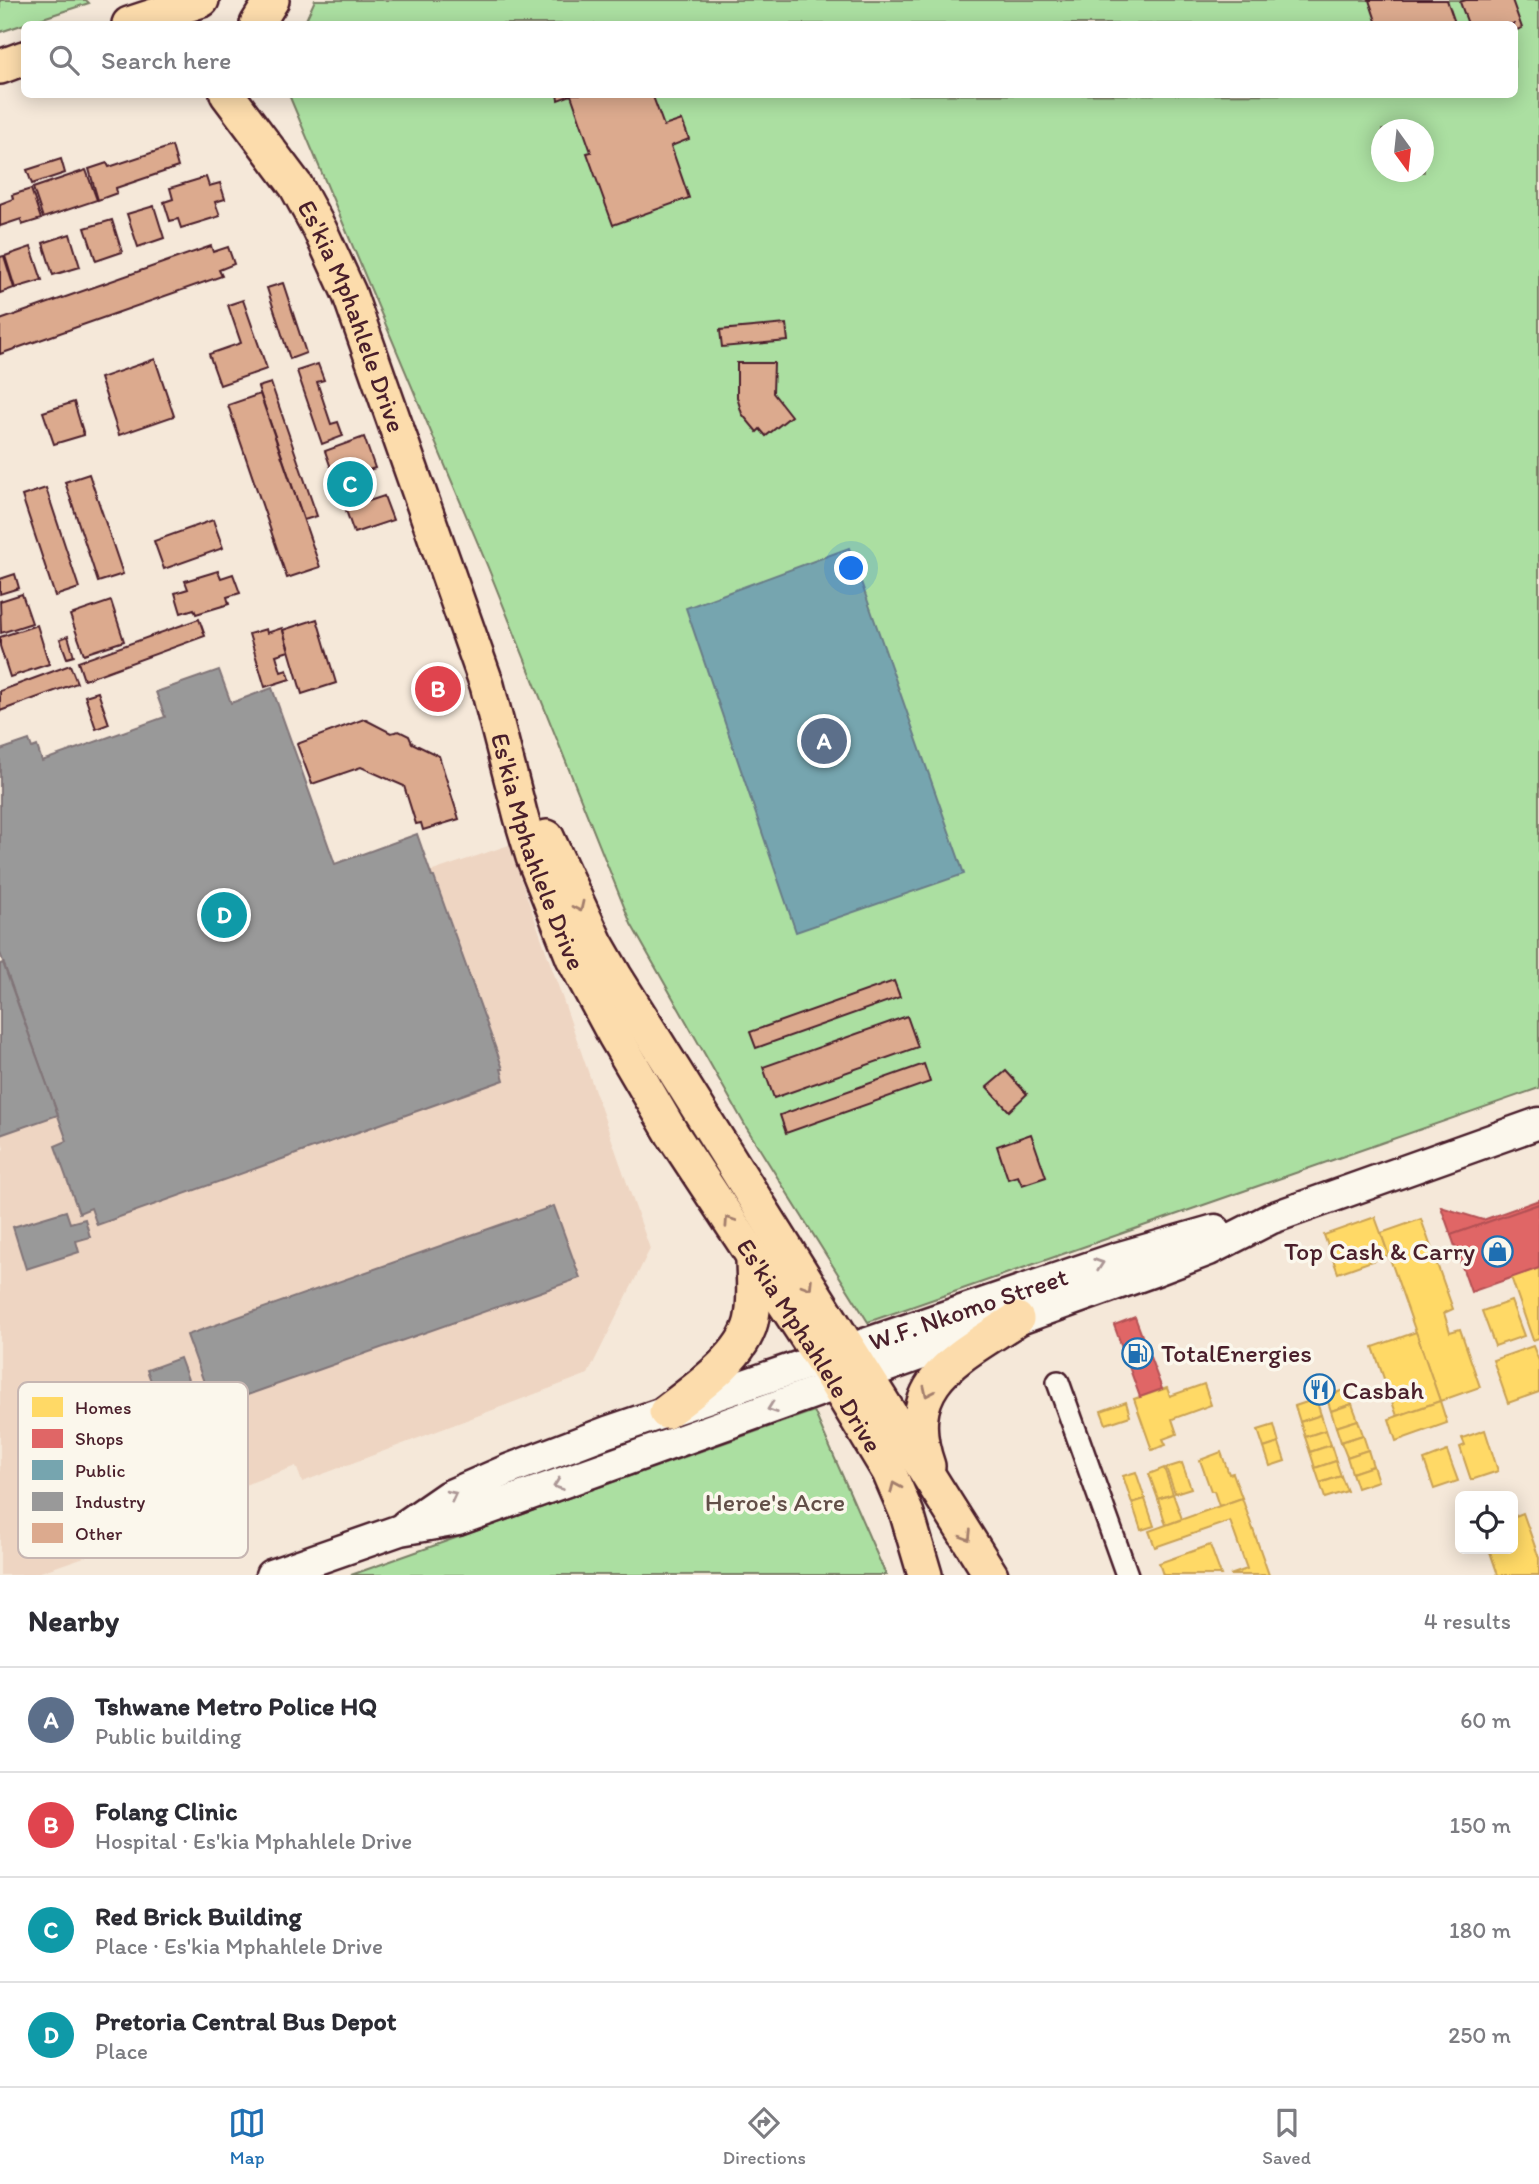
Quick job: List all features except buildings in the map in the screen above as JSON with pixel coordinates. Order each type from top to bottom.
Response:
[{"type":"main road","points":[[149,16],[202,0]]},
{"type":"main road","points":[[259,21],[272,0]]},
{"type":"main road","points":[[0,67],[21,59]]},
{"type":"main road","name":"Es'kia Mphahlele Drive","points":[[229,98],[296,187],[320,230],[349,293],[486,685],[529,843],[573,958],[667,1124],[752,1256],[843,1367],[907,1514],[925,1575]]},
{"type":"main road","points":[[253,98],[262,124],[296,187]]},
{"type":"main road","points":[[486,685],[551,846],[596,943],[843,1367],[935,1488],[991,1575]]},
{"type":"main road","name":"W.F. Nkomo Street","points":[[400,1530],[448,1496],[522,1465],[666,1412],[1017,1320],[1209,1250],[1272,1218],[1539,1123]]},
{"type":"main road","name":"W.F. Nkomo Street","points":[[271,1575],[400,1530],[458,1520],[1129,1255],[1198,1234],[1272,1218]]},
{"type":"main road","points":[[666,1412],[707,1379],[745,1338],[751,1321],[754,1294],[752,1256]]},
{"type":"main road","points":[[935,1488],[921,1441],[922,1410],[929,1388],[955,1360],[1017,1320]]},
{"type":"street","points":[[1058,1382],[1127,1575]]},
{"type":"shaded area","points":[[509,845],[650,1249],[588,1374],[302,1482],[296,1466],[248,1484],[248,1382],[18,1382],[18,1558],[81,1558],[32,1575],[0,1575],[0,1151],[4,1149],[0,1135],[58,1115],[67,1141],[55,1146],[79,1212],[91,1208],[97,1225],[504,1080],[503,1068],[435,877],[432,877],[430,872]]},
{"type":"green space","points":[[0,0],[86,0],[89,3],[34,21],[21,21],[21,25],[0,32]]},
{"type":"green space","points":[[315,0],[1539,0],[1539,1088],[868,1322],[746,1127],[631,924],[487,565],[290,98],[1518,98],[1518,21],[305,21]]},
{"type":"green space","name":"Heroe's Acre","points":[[814,1411],[886,1575],[351,1575]]},
{"type":"place","name":"Red Brick Building","points":[[350,484]]},
{"type":"place","name":"Folang Clinic","points":[[438,689]]},
{"type":"place","name":"Tshwane Metro Police HQ","points":[[824,741]]},
{"type":"place","name":"Pretoria Central Bus Depot","points":[[224,915]]},
{"type":"place","name":"Top Cash & Carry","points":[[1498,1251]]},
{"type":"place","name":"TotalEnergies","points":[[1138,1353]]},
{"type":"place","name":"Casbah","points":[[1319,1390]]}]
